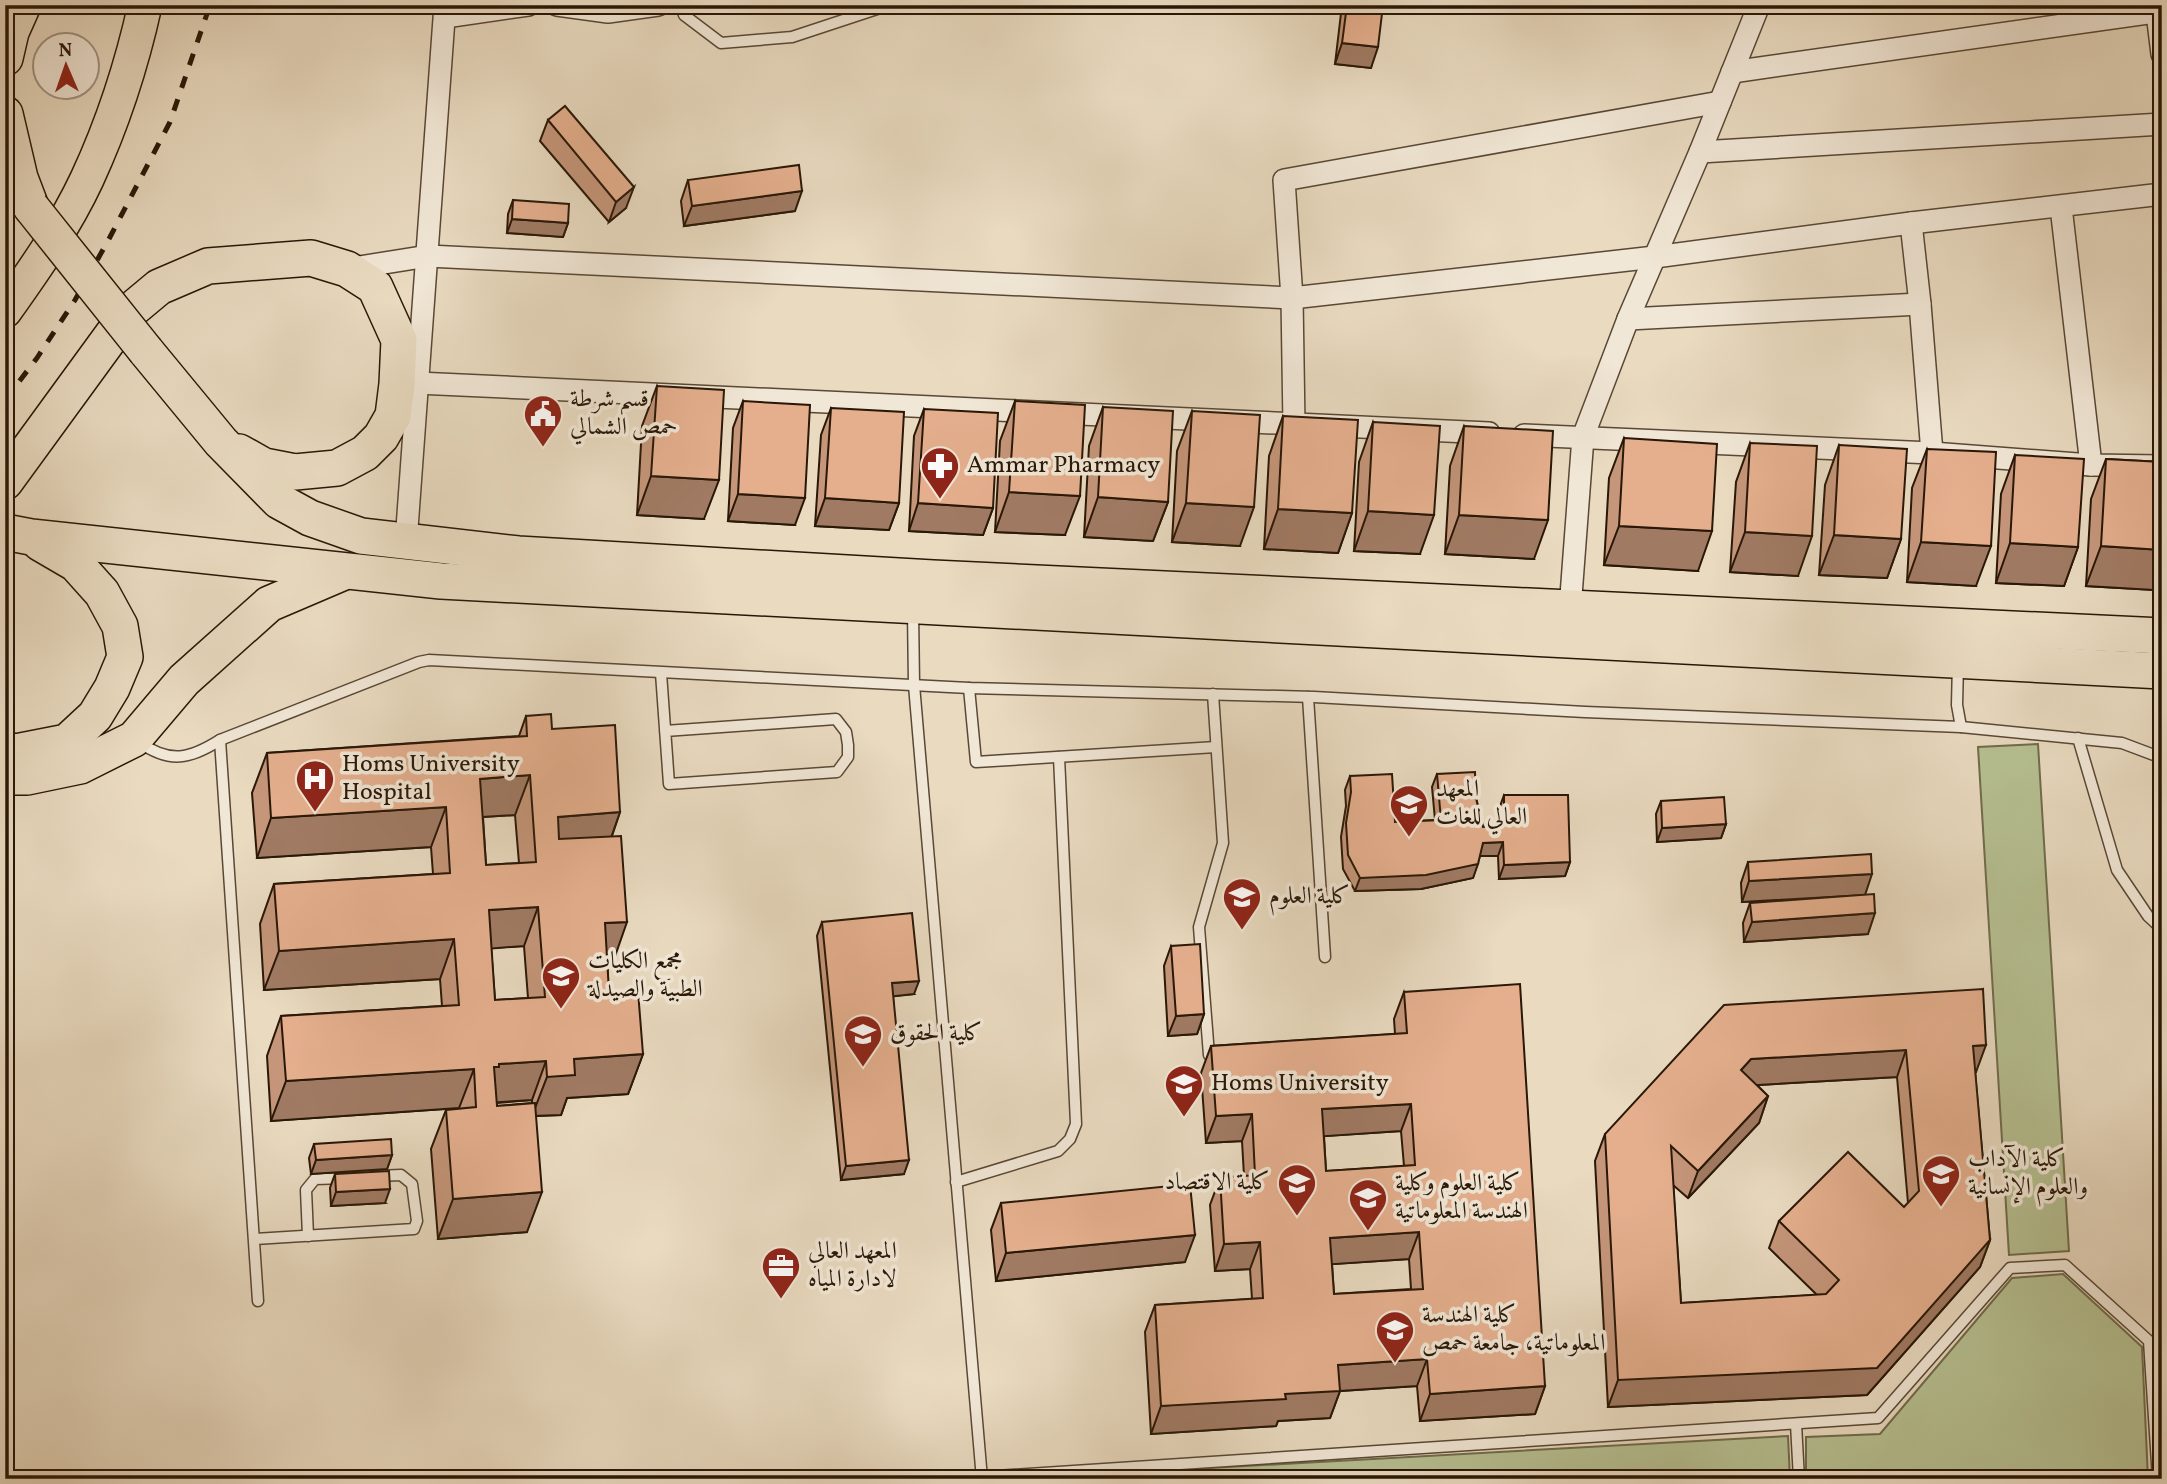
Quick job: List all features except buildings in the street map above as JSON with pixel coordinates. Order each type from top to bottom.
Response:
[{"type":"highway","points":[[5,58],[11,32],[23,5]]},
{"type":"highway","points":[[5,114],[20,178],[31,207]]},
{"type":"highway","points":[[5,181],[31,207],[221,442],[279,501],[310,518],[361,536],[518,554],[919,577],[2162,636]]},
{"type":"highway","points":[[5,482],[129,312],[159,287],[208,266],[311,258],[347,269],[374,287],[398,340],[407,384],[381,437],[365,453],[337,468],[295,472],[264,466],[221,442]]},
{"type":"highway","points":[[18,535],[440,581],[2162,671]]},
{"type":"highway","points":[[5,750],[16,752],[66,742],[95,716],[112,688],[125,657],[120,626],[102,593],[76,564],[18,535]]},
{"type":"highway","points":[[5,777],[27,777],[80,766],[134,739],[184,680],[269,604],[347,571]]},
{"type":"main road","points":[[5,311],[41,262],[87,179],[116,107],[145,5]]},
{"type":"street","points":[[406,542],[407,384],[428,256],[430,192],[445,11],[528,5]]},
{"type":"street","points":[[556,5],[608,12],[658,5]]},
{"type":"street","points":[[1570,609],[1583,437],[1628,319],[1700,152],[1759,5]]},
{"type":"street","points":[[1732,72],[2158,9],[2162,54]]},
{"type":"street","points":[[1294,426],[1292,298],[1283,180],[1720,102]]},
{"type":"street","points":[[1700,152],[2162,124]]},
{"type":"street","points":[[347,269],[428,256],[1292,298],[1655,257],[1911,223],[2162,194]]},
{"type":"street","points":[[2061,207],[2091,465]]},
{"type":"street","points":[[1911,223],[1932,453]]},
{"type":"street","points":[[1628,319],[1920,304]]},
{"type":"street","points":[[407,384],[1932,453],[2091,465],[2162,466]]},
{"type":"lane","points":[[681,5],[684,15],[721,43],[792,37],[889,5]]},
{"type":"lane","points":[[912,605],[914,685],[982,1478],[1878,1419],[2010,1268],[2065,1265],[2148,1340],[2158,1479]]},
{"type":"lane","points":[[134,739],[154,753],[186,758],[220,740],[429,660],[969,688],[1308,697],[1584,712],[1961,727],[2122,743],[2162,758]]},
{"type":"lane","points":[[1958,660],[1957,705],[1961,727]]},
{"type":"lane","points":[[661,673],[665,731],[669,784],[838,772],[848,757],[846,732],[836,719],[665,731]]},
{"type":"lane","points":[[969,688],[976,762],[1216,747]]},
{"type":"lane","points":[[1209,1055],[1199,927],[1223,843],[1213,694]]},
{"type":"lane","points":[[1308,697],[1325,957]]},
{"type":"lane","points":[[2078,738],[2117,870],[2148,916],[2162,929]]},
{"type":"lane","points":[[220,740],[258,1301]]},
{"type":"lane","points":[[956,1182],[1058,1152],[1070,1139],[1076,1124],[1059,757]]},
{"type":"lane","points":[[255,1239],[414,1229],[417,1222],[412,1184],[401,1175],[364,1177]]},
{"type":"lane","points":[[308,1236],[306,1190],[315,1179],[352,1177]]},
{"type":"lane","points":[[1796,1424],[1799,1479]]},
{"type":"green space","points":[[2038,744],[2069,1251],[2009,1255],[1978,747]]},
{"type":"green space","points":[[2063,1274],[2142,1347],[2148,1479],[1806,1479],[1806,1437],[1880,1434],[2012,1278]]},
{"type":"green space","points":[[1788,1436],[1790,1479],[1011,1479]]},
{"type":"green space","points":[[963,1471],[964,1479],[822,1479]]},
{"type":"railway","points":[[5,400],[37,358],[75,300],[170,122],[210,5]]},
{"type":"place","name":"قسم شرطة حمص الشمالي","points":[[543,448]]},
{"type":"place","name":"Ammar Pharmacy","points":[[940,500]]},
{"type":"place","name":"Homs University Hospital","points":[[315,813]]},
{"type":"place","name":"المعهد العالي للغات","points":[[1409,838]]},
{"type":"place","name":"كلية العلوم","points":[[1242,931]]},
{"type":"place","name":"مجمع الكليات الطبية والصيدلة","points":[[561,1010]]},
{"type":"place","name":"كلية الحقوق","points":[[863,1068]]},
{"type":"place","name":"Homs University","points":[[1184,1118]]},
{"type":"place","name":"كلية الآداب والعلوم الإنسانية","points":[[1941,1208]]},
{"type":"place","name":"كلية الاقتصاد","points":[[1297,1217]]},
{"type":"place","name":"كلية العلوم وكلية الهندسة المعلوماتية","points":[[1368,1232]]},
{"type":"place","name":"المعهد العالي لادارة المياه","points":[[781,1300]]},
{"type":"place","name":"كلية الهندسة المعلوماتية، جامعة حمص","points":[[1395,1364]]}]
